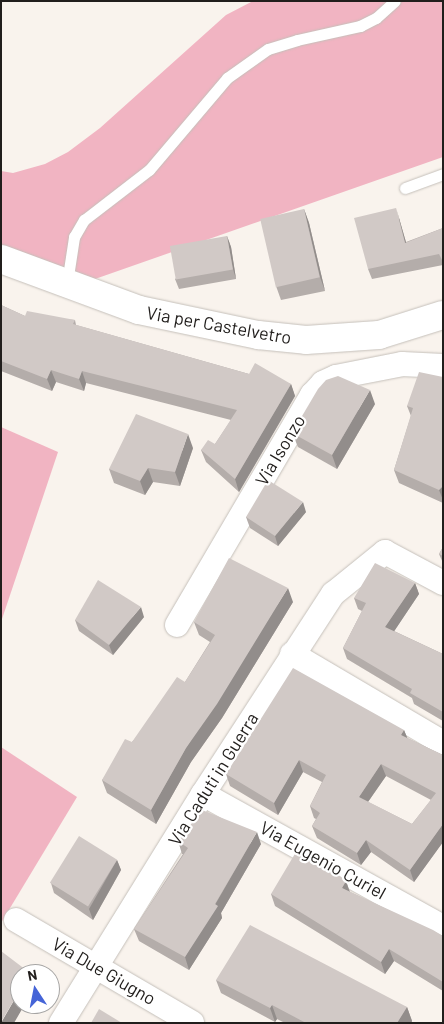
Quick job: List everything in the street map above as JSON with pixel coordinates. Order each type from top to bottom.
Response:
[{"type":"street","name":"Via per Castelvetro","points":[[1,259],[139,310],[250,334],[306,340],[379,335],[443,315]]},
{"type":"street","name":"Via Isonzo","points":[[177,625],[312,396],[323,383],[336,377],[402,364],[443,366]]},
{"type":"street","name":"Via Caduti in Guerra","points":[[61,1023],[203,794],[292,654],[333,594],[385,552],[443,583]]},
{"type":"street","points":[[292,654],[443,743]]},
{"type":"street","name":"Via Eugenio Curiel","points":[[203,794],[443,927]]},
{"type":"street","name":"Via Due Giugno","points":[[16,920],[192,1023]]},
{"type":"lane","points":[[67,284],[74,237],[84,220],[149,170],[227,78],[268,50],[297,40],[360,26],[376,18],[396,1]]},
{"type":"lane","points":[[405,188],[443,174]]},
{"type":"shaded area","points":[[253,1],[443,1],[443,157],[95,279],[1,246],[1,171],[13,173],[45,164],[68,152],[100,128],[226,15]]},
{"type":"shaded area","points":[[1,427],[58,452],[1,622]]},
{"type":"shaded area","points":[[1,747],[77,797],[1,923]]},
{"type":"building","points":[[396,208],[405,243],[443,228],[443,262],[439,254],[368,269],[354,218]]},
{"type":"building","points":[[304,209],[320,277],[276,287],[260,219]]},
{"type":"building","points":[[227,236],[233,269],[176,280],[170,246]]},
{"type":"building","points":[[1,305],[25,316],[27,311],[75,320],[73,324],[249,374],[255,363],[291,384],[235,479],[201,450],[208,440],[215,444],[237,410],[82,371],[79,379],[51,370],[47,379],[1,361]]},
{"type":"building","points":[[419,372],[443,377],[443,486],[439,490],[394,470],[413,408],[407,406]]},
{"type":"building","points":[[338,376],[370,390],[332,455],[292,433],[318,389],[326,380]]},
{"type":"building","points":[[136,414],[188,434],[175,472],[148,468],[140,481],[109,469]]},
{"type":"building","points":[[268,480],[303,502],[275,536],[246,517]]},
{"type":"building","points":[[443,547],[443,556],[439,554]]},
{"type":"building","points":[[229,558],[288,588],[217,704],[186,748],[151,810],[102,780],[125,739],[132,742],[177,677],[185,682],[215,635],[194,622]]},
{"type":"building","points":[[375,563],[415,583],[385,627],[443,654],[443,712],[410,693],[412,689],[343,648],[366,603],[354,598]]},
{"type":"building","points":[[98,580],[141,607],[109,645],[75,620]]},
{"type":"building","points":[[293,668],[404,730],[401,735],[443,755],[443,824],[410,870],[366,840],[357,853],[312,826],[320,813],[310,806],[326,775],[299,760],[274,803],[226,774]],"holes":[[[381,764],[436,793],[412,824],[359,797]]]},
{"type":"building","points":[[202,810],[257,832],[215,904],[218,906],[185,957],[134,929],[188,848],[178,841]]},
{"type":"building","points":[[79,836],[117,860],[88,906],[50,883]]},
{"type":"building","points":[[296,852],[340,876],[346,881],[342,888],[443,936],[443,982],[389,949],[381,962],[271,894]]},
{"type":"building","points":[[250,925],[407,1007],[397,1023],[306,1023],[272,1005],[270,1008],[216,980]]},
{"type":"building","points":[[1,951],[18,964],[10,964],[10,1007],[1,1022]]},
{"type":"building","points":[[99,1009],[122,1023],[91,1023]]}]
